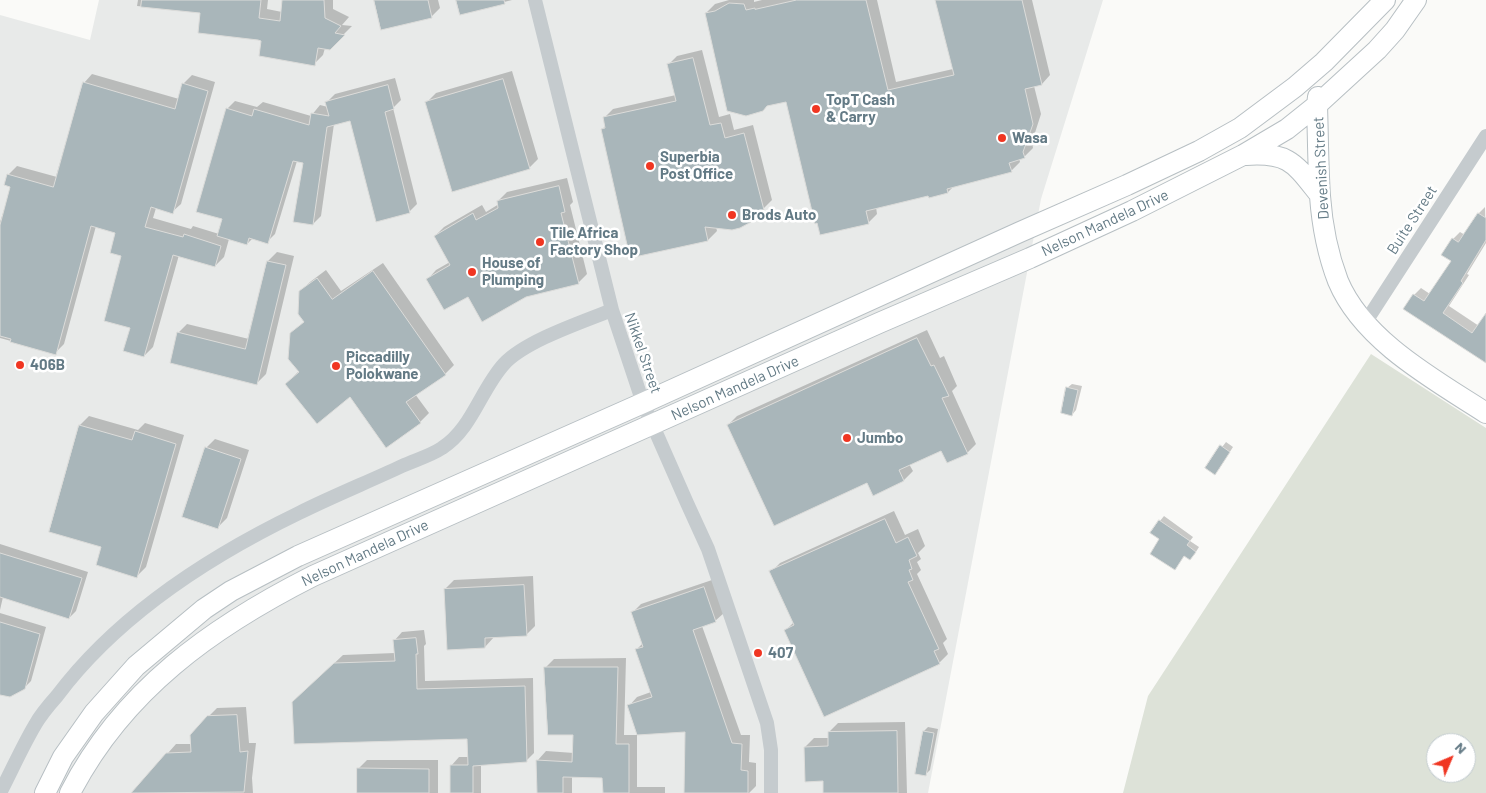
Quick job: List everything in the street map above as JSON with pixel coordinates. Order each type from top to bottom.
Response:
[{"type":"main road","name":"Nelson Mandela Drive","points":[[45,793],[63,757],[94,713],[136,666],[204,609],[231,591],[298,556],[643,403],[1180,160],[1229,134],[1267,109],[1324,62],[1385,0]]},
{"type":"main road","name":"Nelson Mandela Drive","points":[[70,793],[118,720],[165,670],[226,625],[276,594],[312,576],[652,424],[1030,258],[1132,211],[1243,155],[1287,129],[1317,105],[1377,50],[1416,0]]},
{"type":"main road","name":"Devenish Street","points":[[1324,62],[1317,105],[1320,196],[1329,252],[1338,282],[1365,323],[1380,338],[1423,372],[1486,413]]},
{"type":"main road","points":[[1243,155],[1271,154],[1287,159],[1298,168],[1320,196]]},
{"type":"street","name":"Nikkel Street","points":[[535,0],[612,310],[643,403],[708,549],[767,723],[771,750],[771,793]]},
{"type":"street","name":"Buite Street","points":[[1365,323],[1486,136]]},
{"type":"street","points":[[0,793],[36,723],[61,689],[80,666],[113,635],[153,602],[214,559],[299,513],[443,447],[464,427],[492,378],[504,363],[514,355],[557,332],[612,310]]},
{"type":"shaded area","points":[[99,0],[1103,0],[1041,199],[928,793],[0,793],[0,15],[90,40]]},
{"type":"shaded area","points":[[1371,354],[1486,428],[1486,793],[1123,793],[1148,696]]},
{"type":"building","points":[[142,0],[261,0],[259,18],[280,21],[282,0],[324,0],[325,18],[341,26],[335,33],[345,35],[330,50],[318,48],[315,66],[259,56],[261,41],[258,40],[198,33],[200,13],[141,7]]},
{"type":"building","points":[[374,0],[428,0],[432,18],[381,30]]},
{"type":"building","points":[[456,0],[504,0],[505,4],[460,15]]},
{"type":"building","points":[[797,0],[866,0],[888,90],[954,75],[935,0],[1022,0],[1042,85],[1025,89],[1033,124],[1023,152],[1025,158],[1009,163],[1012,172],[947,189],[948,193],[866,211],[869,224],[820,235],[817,223],[815,224],[786,102],[767,106],[763,111],[746,116],[727,111],[705,13],[715,11],[729,3],[744,4],[746,10]]},
{"type":"building","points":[[693,58],[710,125],[721,123],[725,138],[744,133],[764,210],[751,213],[753,221],[740,228],[732,230],[705,227],[708,241],[630,258],[601,129],[605,128],[603,117],[676,101],[667,64]]},
{"type":"building","points":[[503,79],[530,169],[452,192],[425,102]]},
{"type":"building","points":[[83,82],[175,109],[182,83],[208,91],[173,214],[151,207],[145,227],[183,237],[184,234],[221,246],[215,267],[173,255],[144,357],[123,351],[130,328],[104,321],[121,256],[110,253],[115,233],[91,226],[56,355],[10,342],[11,339],[0,336],[0,225],[10,187],[4,185],[7,174],[53,187]]},
{"type":"building","points":[[388,85],[394,109],[385,112],[410,213],[376,222],[350,121],[327,127],[313,225],[293,222],[303,163],[293,161],[268,244],[249,238],[247,245],[217,236],[222,219],[196,212],[226,108],[252,116],[254,109],[309,125],[311,113],[329,116],[325,102]]},
{"type":"building","points":[[559,186],[565,212],[561,213],[579,284],[526,297],[482,322],[468,297],[444,310],[426,279],[450,265],[434,236],[473,213],[476,220],[498,208],[497,201]]},
{"type":"building","points":[[1478,213],[1486,218],[1486,240],[1461,281],[1463,283],[1443,313],[1472,333],[1486,313],[1486,363],[1403,309],[1413,294],[1424,301],[1451,261],[1441,255],[1452,238],[1458,242]]},
{"type":"building","points":[[267,261],[286,265],[257,385],[170,363],[177,332],[245,349]]},
{"type":"building","name":"Piccadilly Polokwane","points":[[373,271],[446,375],[406,402],[421,423],[386,448],[350,397],[317,424],[285,384],[299,372],[288,359],[290,333],[304,322],[298,314],[299,291],[317,278],[332,299]]},
{"type":"building","name":"Jumbo","points":[[917,338],[931,366],[934,365],[949,396],[942,398],[968,454],[947,463],[941,451],[899,470],[904,481],[873,496],[867,483],[774,526],[727,425]]},
{"type":"building","points":[[1066,387],[1078,390],[1072,416],[1061,413]]},
{"type":"building","points":[[79,425],[132,440],[135,431],[176,444],[137,578],[96,565],[101,547],[49,532]]},
{"type":"building","points":[[1220,445],[1230,452],[1215,475],[1205,468]]},
{"type":"building","points":[[205,447],[241,459],[218,529],[182,517]]},
{"type":"building","points":[[885,519],[896,543],[908,537],[917,556],[909,560],[912,569],[909,570],[913,580],[908,582],[939,649],[934,651],[940,664],[824,717],[784,630],[794,625],[769,571]]},
{"type":"building","points":[[1159,520],[1190,541],[1187,545],[1196,552],[1190,560],[1184,556],[1175,570],[1150,554],[1159,539],[1150,533]]},
{"type":"building","points":[[0,553],[82,578],[69,619],[0,597]]},
{"type":"building","points":[[524,585],[527,636],[485,638],[485,648],[447,650],[444,589]]},
{"type":"building","points":[[704,587],[716,622],[693,630],[732,743],[742,744],[741,770],[748,771],[748,793],[684,793],[685,732],[637,735],[627,705],[652,697],[635,649],[643,647],[631,612]]},
{"type":"building","points":[[0,622],[40,634],[25,689],[10,697],[0,695]]},
{"type":"building","points":[[416,638],[418,654],[416,654],[417,689],[525,686],[527,762],[473,766],[473,793],[450,793],[450,765],[468,765],[467,739],[294,744],[292,702],[334,663],[395,661],[393,640]]},
{"type":"building","points":[[544,667],[618,667],[616,744],[629,744],[629,793],[603,793],[602,778],[563,777],[563,793],[537,793],[536,760],[572,762],[573,735],[548,735]]},
{"type":"building","points":[[237,715],[240,752],[248,751],[244,792],[131,793],[166,753],[191,752],[190,735],[207,716]]},
{"type":"building","points":[[897,731],[898,793],[823,793],[823,781],[805,782],[804,747],[828,746],[828,732]]},
{"type":"building","points":[[923,731],[934,733],[926,776],[915,774]]},
{"type":"building","points":[[357,768],[429,769],[429,793],[357,793]]},
{"type":"place","name":"TopT Cash & Carry","points":[[816,109]]},
{"type":"place","name":"Wasa","points":[[1002,138]]},
{"type":"place","name":"Superbia Post Office","points":[[650,166]]},
{"type":"place","name":"Brods Auto","points":[[732,215]]},
{"type":"place","name":"Tile Africa Factory Shop","points":[[540,242]]},
{"type":"place","name":"House of Plumping","points":[[472,272]]},
{"type":"place","name":"406B","points":[[20,365]]},
{"type":"place","name":"Piccadilly Polokwane","points":[[336,366]]},
{"type":"place","name":"Jumbo","points":[[847,438]]},
{"type":"place","name":"407","points":[[758,653]]}]
